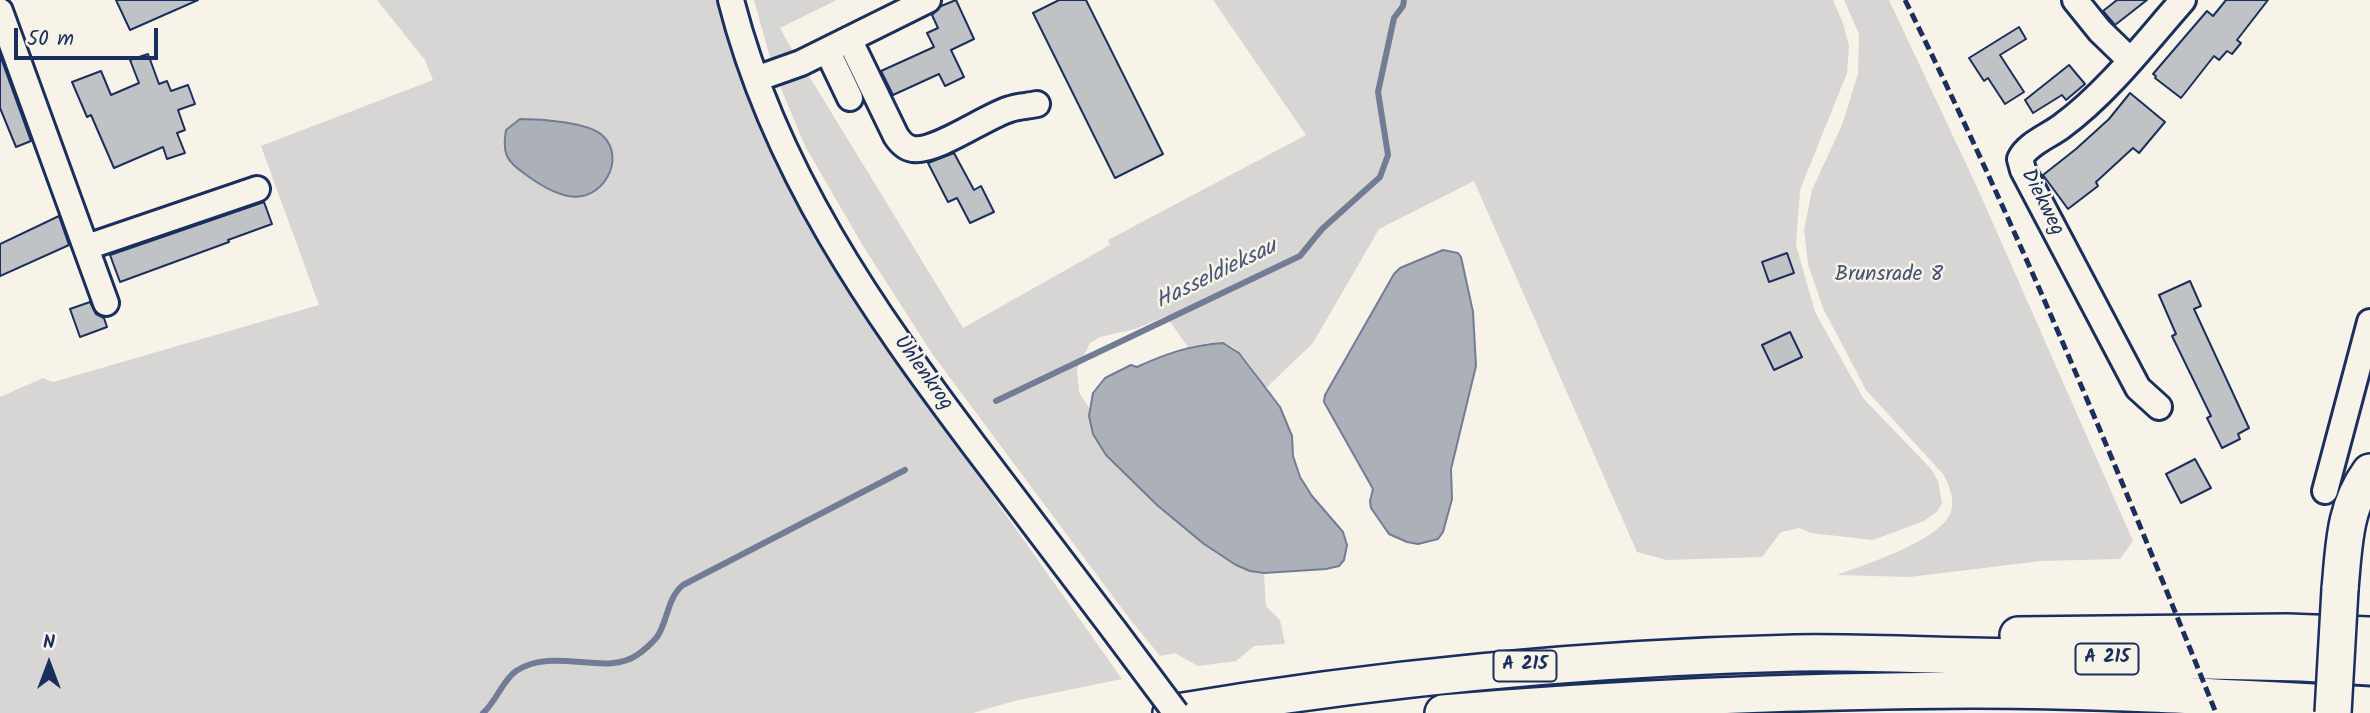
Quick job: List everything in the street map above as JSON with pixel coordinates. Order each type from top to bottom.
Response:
[{"type":"highway","points":[[2333,713],[2340,589],[2349,512],[2358,488],[2370,471]]},
{"type":"highway","points":[[1851,654],[1969,636],[2274,632],[2370,635]]},
{"type":"highway","name":"A 215","points":[[1173,713],[1382,681],[1531,666],[1718,656],[1851,654],[2302,663],[2370,667]]},
{"type":"highway","name":"A 215","points":[[1443,713],[1667,697],[1975,690],[2164,695],[2370,705]]},
{"type":"street","name":"Uhlenkrog","points":[[731,0],[756,79],[783,147],[830,237],[920,373],[1114,629],[1173,713]]},
{"type":"street","points":[[756,79],[801,63],[928,0]]},
{"type":"street","points":[[2075,0],[2100,31],[2130,60]]},
{"type":"street","name":"Diekweg","points":[[2159,407],[2138,388],[2029,182],[2020,159],[2028,149],[2063,125],[2098,95],[2183,0]]},
{"type":"street","points":[[0,11],[106,303]]},
{"type":"street","points":[[838,44],[850,98]]},
{"type":"street","points":[[838,44],[896,136],[908,148],[914,150],[931,146],[1010,109],[1037,104]]},
{"type":"street","points":[[87,247],[257,188]]},
{"type":"street","points":[[2325,491],[2370,322]]},
{"type":"green space","points":[[377,0],[718,0],[756,115],[808,224],[828,259],[849,293],[1122,679],[1014,701],[973,713],[0,713],[0,397],[43,378],[53,382],[319,305],[261,146],[433,80],[425,60]],"holes":[[[541,119],[536,182],[511,164],[503,146]]]},
{"type":"green space","points":[[754,0],[837,0],[780,28],[796,57],[771,61]]},
{"type":"green space","points":[[1213,0],[1833,0],[1849,46],[1847,73],[1800,190],[1796,245],[1815,312],[1863,398],[1931,469],[1938,481],[1942,503],[1937,512],[1924,521],[1873,540],[1811,533],[1799,528],[1781,532],[1762,557],[1667,560],[1637,552],[1474,181],[1379,229],[1313,343],[1266,388],[1236,349],[1222,343],[1188,347],[1166,316],[1135,329],[1100,337],[1090,343],[1077,369],[1079,392],[1089,408],[1093,434],[1106,455],[1157,505],[1204,544],[1236,565],[1264,573],[1266,606],[1280,620],[1285,644],[1254,646],[1236,661],[1198,666],[1175,653],[1160,656],[933,355],[863,246],[805,146],[780,86],[806,71],[963,328],[1110,245],[1108,240],[1306,135]]},
{"type":"green space","name":"Brunsrade 8","points":[[1844,0],[1889,0],[1977,187],[2133,541],[2120,559],[2041,561],[1910,577],[1837,575],[1883,558],[1934,532],[1945,522],[1952,502],[1943,474],[1866,390],[1823,308],[1808,264],[1804,230],[1812,190],[1842,125],[1858,74],[1859,34]]},
{"type":"shaded area","points":[[520,119],[564,122],[596,131],[610,145],[611,167],[607,177],[591,193],[580,196],[563,195],[535,181],[513,165],[505,151],[506,130]]},
{"type":"shaded area","points":[[1443,250],[1458,253],[1461,257],[1473,312],[1476,366],[1451,469],[1452,499],[1443,532],[1438,539],[1418,544],[1389,534],[1371,508],[1373,489],[1324,402],[1325,395],[1394,274],[1400,268]]},
{"type":"shaded area","points":[[1223,343],[1239,353],[1280,407],[1292,436],[1293,456],[1300,477],[1312,496],[1343,532],[1347,545],[1344,560],[1339,566],[1264,573],[1236,565],[1204,544],[1157,505],[1106,455],[1093,434],[1089,416],[1093,393],[1105,378],[1131,365],[1137,367],[1178,351]]},
{"type":"building","points":[[116,0],[198,0],[130,30]]},
{"type":"building","points":[[956,0],[974,39],[951,50],[964,77],[945,86],[939,74],[893,95],[881,71],[934,47],[927,33],[938,28],[932,15],[941,6]]},
{"type":"building","points":[[1059,0],[1086,0],[1163,154],[1115,178],[1033,13]]},
{"type":"building","points":[[2117,0],[2147,0],[2115,25],[2103,11]]},
{"type":"building","points":[[2226,0],[2268,0],[2237,40],[2241,43],[2232,54],[2227,51],[2219,60],[2214,56],[2181,98],[2153,74],[2207,11],[2213,16]]},
{"type":"building","points":[[2019,27],[2026,39],[2000,55],[2024,92],[2005,104],[1988,78],[1984,81],[1969,58]]},
{"type":"building","points":[[148,54],[159,84],[167,81],[171,91],[188,85],[195,104],[178,110],[185,130],[177,133],[185,153],[167,159],[163,147],[114,168],[91,115],[87,117],[72,82],[101,71],[111,95],[139,83],[130,60]]},
{"type":"building","points":[[0,55],[31,141],[16,147],[0,108]]},
{"type":"building","points":[[2069,65],[2085,84],[2066,100],[2062,95],[2033,113],[2025,100]]},
{"type":"building","points":[[2130,93],[2165,122],[2139,153],[2133,148],[2096,182],[2098,186],[2068,209],[2043,175],[2109,119]]},
{"type":"building","points":[[954,153],[974,190],[981,186],[994,212],[970,223],[957,198],[948,202],[928,163]]},
{"type":"building","points":[[264,202],[272,224],[120,282],[110,255]]},
{"type":"building","points":[[59,216],[69,245],[0,276],[0,244]]},
{"type":"building","points":[[1787,253],[1794,273],[1769,282],[1762,262]]},
{"type":"building","points":[[2190,281],[2201,306],[2194,309],[2249,428],[2238,434],[2240,439],[2222,448],[2207,418],[2211,416],[2172,336],[2176,334],[2159,295]]},
{"type":"building","points":[[90,302],[96,314],[104,318],[107,327],[80,337],[70,309]]},
{"type":"building","points":[[1790,332],[1802,357],[1774,370],[1762,345]]},
{"type":"building","points":[[2195,459],[2211,488],[2181,503],[2166,474]]},
{"type":"waterway","name":"Hasseldieksau","points":[[996,401],[1300,256],[1322,229],[1380,177],[1388,155],[1378,92],[1394,18],[1404,0]]},
{"type":"waterway","name":"Hasseldieksau","points":[[483,713],[511,675],[531,664],[546,661],[610,663],[637,655],[657,637],[674,596],[683,585],[905,470]]},
{"type":"railway","points":[[1905,0],[1988,175],[2067,353],[2216,713]]}]
